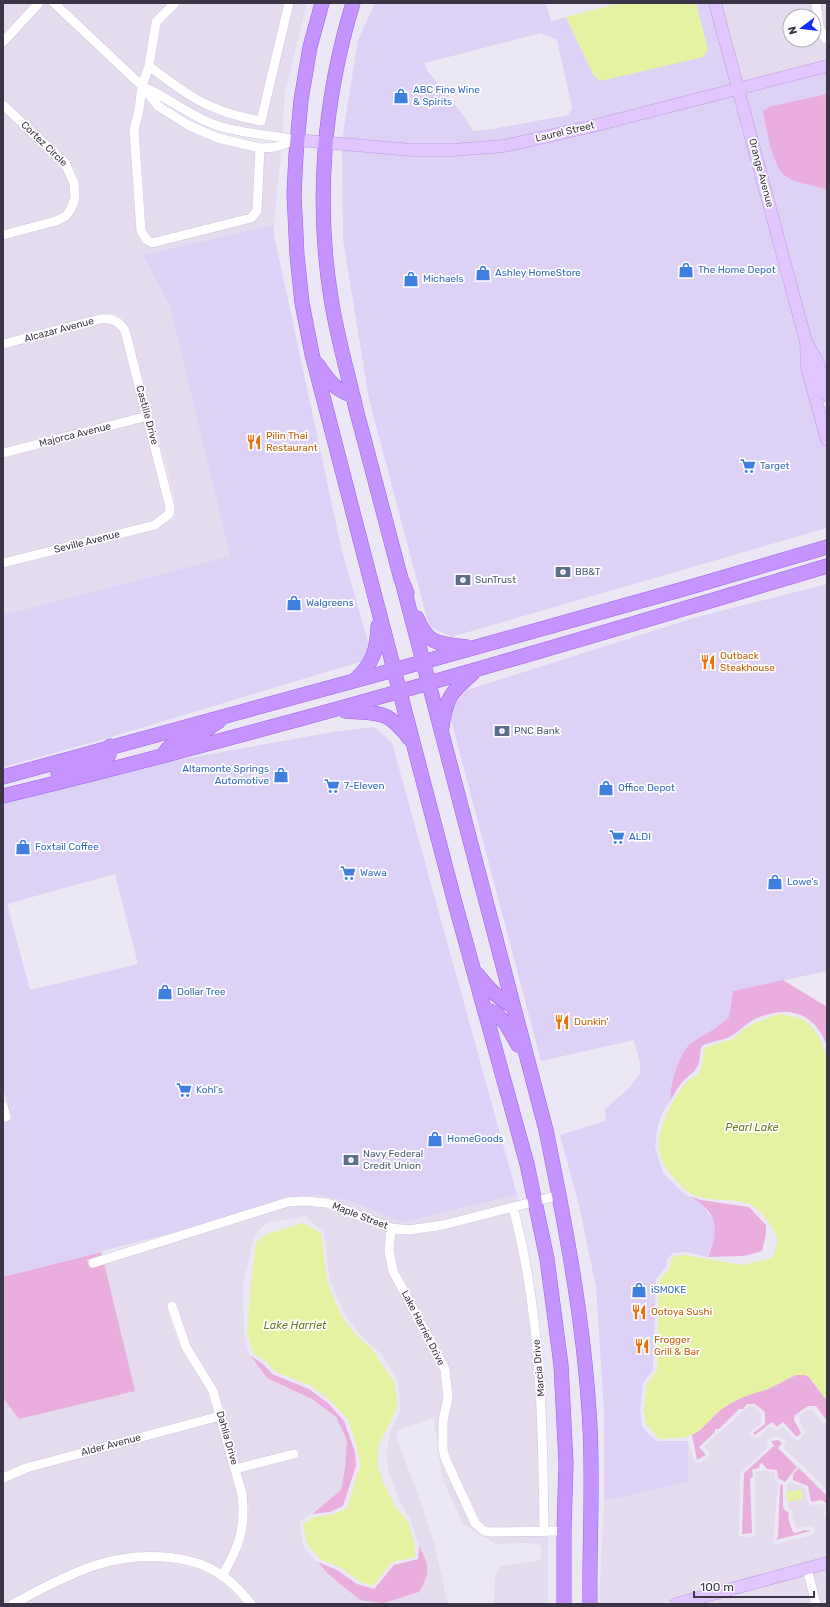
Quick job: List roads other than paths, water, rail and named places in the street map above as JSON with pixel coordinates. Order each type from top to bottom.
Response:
[{"type":"main road","points":[[322,3],[310,47],[297,140],[294,194],[296,255],[302,303],[312,354],[394,670],[472,967],[521,1141],[547,1259],[561,1365],[566,1463],[564,1604]]},
{"type":"main road","points":[[353,3],[334,73],[326,143],[324,190],[326,260],[331,297],[340,348],[546,1130],[560,1195],[582,1324],[590,1412],[590,1604]]},
{"type":"main road","points":[[312,354],[327,378],[340,392],[353,396]]},
{"type":"main road","points":[[5,779],[110,746],[355,681],[687,588],[827,547]]},
{"type":"main road","points":[[3,796],[163,756],[335,710],[476,670],[827,566]]},
{"type":"main road","points":[[403,585],[422,631],[428,638],[444,643],[471,648]]},
{"type":"main road","points":[[646,620],[657,606],[687,588]]},
{"type":"main road","points":[[355,681],[366,670],[373,659],[377,645],[379,612]]},
{"type":"main road","points":[[442,734],[448,698],[457,687],[476,670]]},
{"type":"main road","points":[[335,710],[371,712],[390,717],[400,726],[414,744]]},
{"type":"main road","points":[[163,756],[171,744],[200,734],[231,714]]},
{"type":"main road","points":[[33,788],[45,776],[103,760],[109,755],[110,746]]},
{"type":"main road","points":[[472,967],[491,992],[513,1006]]},
{"type":"main road","points":[[484,1009],[496,1013],[506,1024],[527,1061]]},
{"type":"street","points":[[3,42],[39,3]]},
{"type":"street","points":[[54,3],[142,86],[158,106],[188,125],[218,138],[260,148],[275,147],[297,140]]},
{"type":"street","points":[[175,3],[156,22],[149,66],[142,86],[139,110],[134,130],[141,231],[147,240],[152,243],[251,218],[257,211],[260,148]]},
{"type":"street","points":[[149,66],[186,94],[216,110],[239,117],[261,121],[289,3]]},
{"type":"street","name":"Orange Avenue","points":[[715,3],[806,342],[807,368],[827,440]]},
{"type":"street","points":[[816,3],[819,28],[825,38],[827,37]]},
{"type":"street","name":"Laurel Street","points":[[297,140],[412,150],[452,150],[504,146],[589,127],[827,66]]},
{"type":"street","points":[[142,86],[158,93],[187,112],[221,127],[297,140]]},
{"type":"street","name":"Cortez Circle","points":[[3,105],[65,163],[74,183],[74,198],[71,209],[66,216],[56,221],[3,235]]},
{"type":"street","name":"Alcazar Avenue","points":[[3,344],[100,319],[115,320]]},
{"type":"street","name":"Castille Drive","points":[[115,320],[125,331],[169,499],[169,514]]},
{"type":"street","name":"Orange Avenue","points":[[806,342],[818,363],[827,396]]},
{"type":"street","name":"Majorca Avenue","points":[[3,454],[148,416]]},
{"type":"street","name":"Seville Avenue","points":[[3,563],[155,524],[169,514]]},
{"type":"street","points":[[3,1106],[6,1117]]},
{"type":"street","name":"Maple Street","points":[[92,1263],[288,1202],[304,1201],[327,1203],[391,1228],[409,1230],[429,1228],[560,1195]]},
{"type":"street","name":"Marcia Drive","points":[[513,1207],[521,1238],[527,1272],[540,1372],[544,1532]]},
{"type":"street","name":"Lake Harriet Drive","points":[[391,1228],[389,1251],[394,1271],[445,1369],[448,1398],[443,1421],[443,1449],[451,1472],[476,1523],[484,1530],[491,1532],[564,1531]]},
{"type":"street","name":"Dahlia Drive","points":[[172,1306],[186,1347],[213,1391],[242,1494],[244,1510],[243,1529],[239,1545],[222,1576]]},
{"type":"street","name":"Alder Avenue","points":[[3,1478],[26,1468],[220,1416]]},
{"type":"street","points":[[235,1469],[294,1454]]},
{"type":"street","points":[[13,1604],[79,1572],[104,1563],[136,1557],[168,1558],[199,1565],[222,1576],[243,1594],[251,1604]]},
{"type":"street","points":[[676,1604],[827,1563]]},
{"type":"street","points":[[807,1568],[816,1604]]},
{"type":"water","points":[[620,3],[696,3],[708,50],[703,57],[601,81],[594,76],[566,17]]},
{"type":"water","name":"Pearl Lake","points":[[780,1014],[799,1018],[811,1026],[821,1042],[827,1060],[827,1401],[809,1377],[805,1375],[795,1375],[768,1389],[740,1398],[720,1410],[699,1431],[687,1437],[659,1439],[646,1424],[644,1409],[647,1384],[657,1370],[659,1280],[670,1268],[671,1260],[674,1256],[684,1255],[743,1265],[773,1258],[778,1239],[767,1219],[754,1206],[743,1202],[702,1198],[684,1189],[672,1176],[662,1160],[659,1147],[661,1131],[667,1113],[676,1096],[686,1083],[697,1076],[700,1072],[704,1048],[733,1039],[744,1029],[755,1023]]},
{"type":"water","name":"Lake Harriet","points":[[303,1223],[321,1233],[327,1282],[341,1315],[354,1333],[371,1348],[395,1383],[397,1408],[379,1444],[377,1463],[383,1482],[394,1505],[408,1522],[415,1545],[415,1557],[392,1562],[373,1586],[359,1581],[340,1567],[320,1559],[307,1544],[303,1524],[314,1517],[330,1515],[347,1509],[360,1466],[358,1451],[348,1419],[332,1402],[312,1386],[274,1371],[267,1362],[253,1353],[247,1333],[256,1242],[268,1234]]},
{"type":"water","points":[[801,1489],[803,1499],[788,1502],[786,1492]]},
{"type":"place","name":"ABC Fine Wine & Spirits","points":[[401,96]]},
{"type":"place","name":"The Home Depot","points":[[686,270]]},
{"type":"place","name":"Ashley HomeStore","points":[[483,273]]},
{"type":"place","name":"Michaels","points":[[411,279]]},
{"type":"place","name":"Pilin Thai Restaurant","points":[[254,442]]},
{"type":"place","name":"Target","points":[[748,466]]},
{"type":"place","name":"BB&T","points":[[563,572]]},
{"type":"place","name":"SunTrust","points":[[463,580]]},
{"type":"place","name":"Walgreens","points":[[294,603]]},
{"type":"place","name":"Outback Steakhouse","points":[[708,662]]},
{"type":"place","name":"PNC Bank","points":[[502,731]]},
{"type":"place","name":"Altamonte Springs Automotive","points":[[281,775]]},
{"type":"place","name":"7-Eleven","points":[[332,786]]},
{"type":"place","name":"Office Depot","points":[[606,788]]},
{"type":"place","name":"ALDI","points":[[617,837]]},
{"type":"place","name":"Foxtail Coffee","points":[[23,847]]},
{"type":"place","name":"Wawa","points":[[348,873]]},
{"type":"place","name":"Lowe's","points":[[775,882]]},
{"type":"place","name":"Dollar Tree","points":[[165,992]]},
{"type":"place","name":"Dunkin'","points":[[562,1022]]},
{"type":"place","name":"Kohl's","points":[[184,1090]]},
{"type":"place","name":"HomeGoods","points":[[435,1139]]},
{"type":"place","name":"Navy Federal Credit Union","points":[[351,1160]]},
{"type":"place","name":"iSMOKE","points":[[639,1290]]},
{"type":"place","name":"Ootoya Sushi","points":[[639,1312]]},
{"type":"place","name":"Frogger Grill & Bar","points":[[642,1346]]}]
